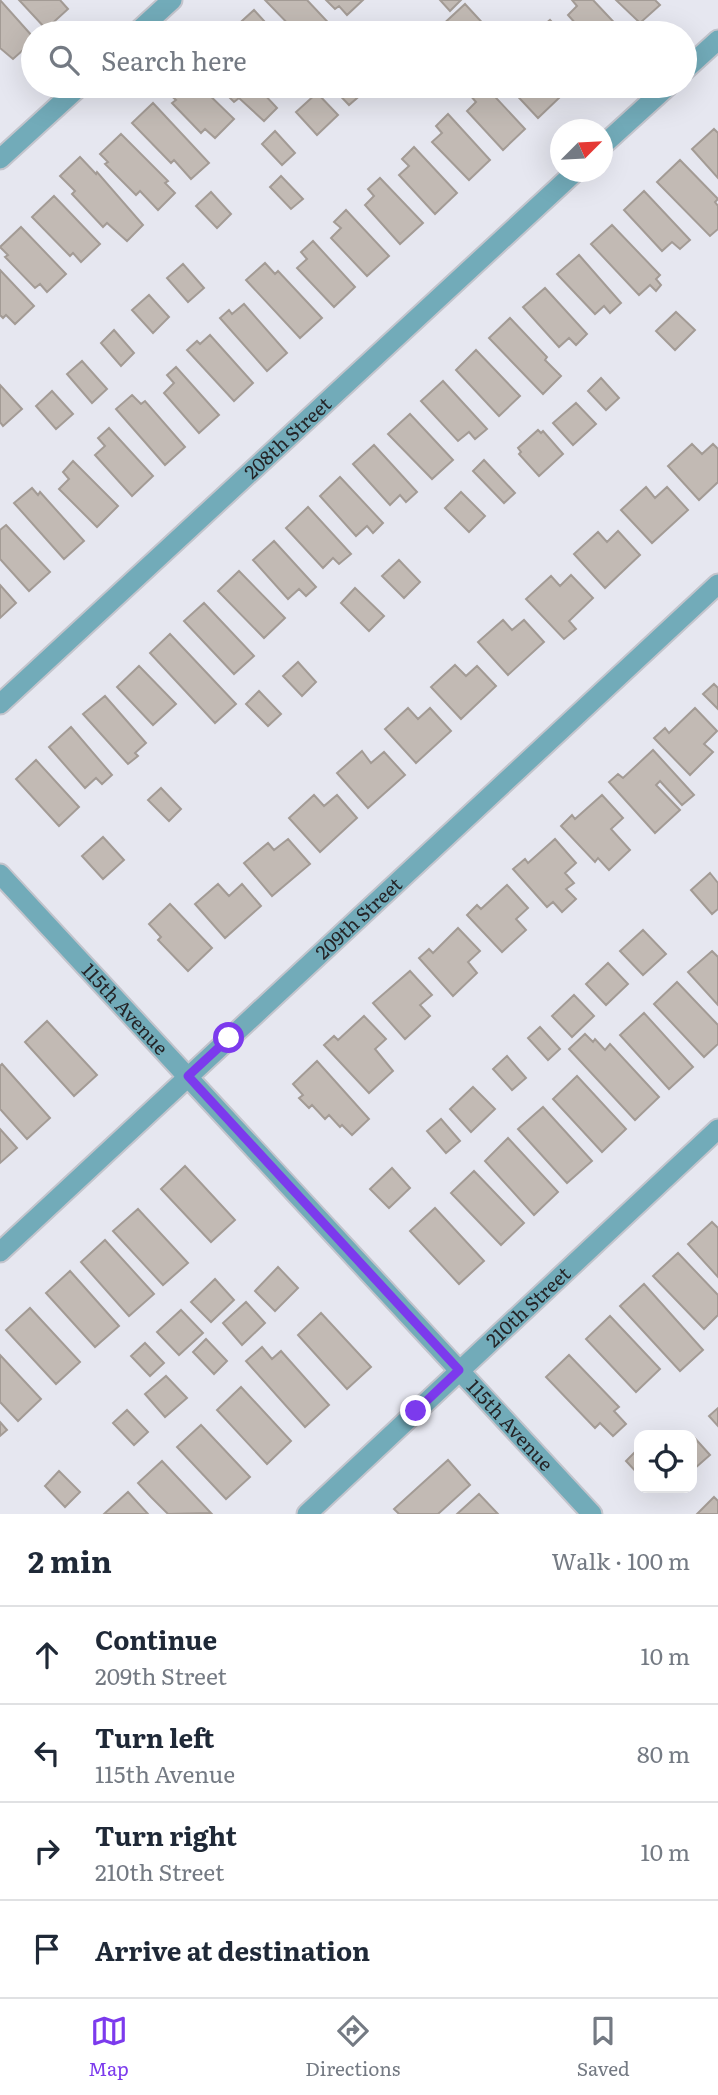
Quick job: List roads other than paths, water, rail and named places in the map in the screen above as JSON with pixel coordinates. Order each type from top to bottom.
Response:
[{"type":"street","points":[[149,21],[172,0]]},
{"type":"street","points":[[697,59],[718,40]]},
{"type":"street","points":[[0,159],[67,98]]},
{"type":"street","points":[[613,137],[655,98]]},
{"type":"street","name":"208th Street","points":[[0,704],[564,182]]},
{"type":"street","name":"209th Street","points":[[0,1252],[718,584]]},
{"type":"street","name":"115th Avenue","points":[[0,874],[592,1514]]},
{"type":"street","name":"210th Street","points":[[307,1514],[718,1129]]}]
